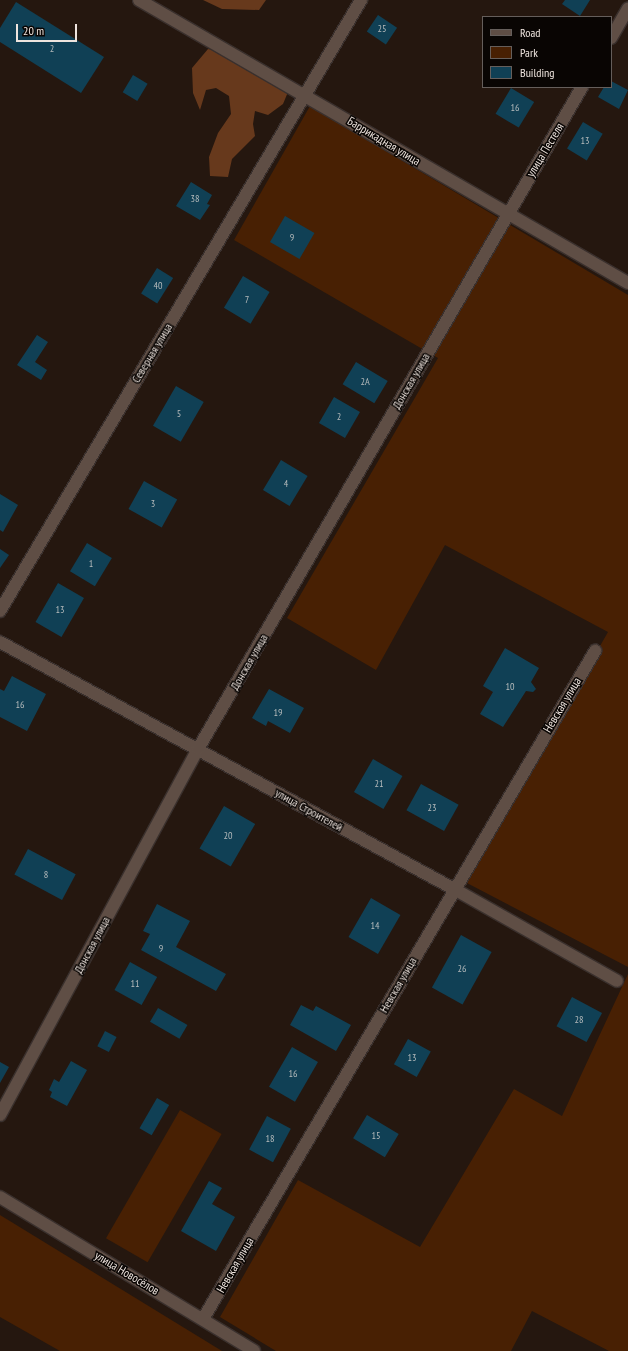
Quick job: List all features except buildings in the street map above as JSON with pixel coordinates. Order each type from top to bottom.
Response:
[{"type":"street","name":"Баррикадная улица","points":[[139,0],[305,94],[507,214],[628,283]]},
{"type":"street","name":"Северная улица","points":[[0,611],[361,0]]},
{"type":"street","points":[[612,36],[628,9]]},
{"type":"street","name":"улица Пестеля","points":[[507,214],[581,88]]},
{"type":"street","name":"Донская улица","points":[[0,1115],[198,749],[507,214]]},
{"type":"street","name":"улица Строителей","points":[[0,642],[454,889],[617,981]]},
{"type":"street","name":"Невская улица","points":[[203,1319],[594,651]]},
{"type":"street","name":"улица Новосёлов","points":[[0,1197],[254,1351]]},
{"type":"green space","points":[[310,106],[628,295],[628,967],[465,882],[608,632],[445,545],[376,670],[287,618],[438,358],[234,240]]},
{"type":"green space","points":[[628,974],[628,1351],[609,1351],[532,1311],[511,1351],[276,1351],[220,1317],[298,1180],[420,1247],[514,1089],[562,1116]]},
{"type":"green space","points":[[180,1110],[222,1134],[148,1262],[106,1238]]},
{"type":"green space","points":[[0,1215],[222,1351],[60,1351],[0,1317]]},
{"type":"shaded area","points":[[203,0],[266,0],[259,10],[222,9]]},
{"type":"shaded area","points":[[208,49],[224,51],[288,92],[283,104],[268,115],[255,111],[253,124],[255,136],[232,159],[228,177],[210,176],[209,157],[218,133],[231,114],[229,96],[216,88],[206,90],[200,110],[193,93],[192,68]]}]
